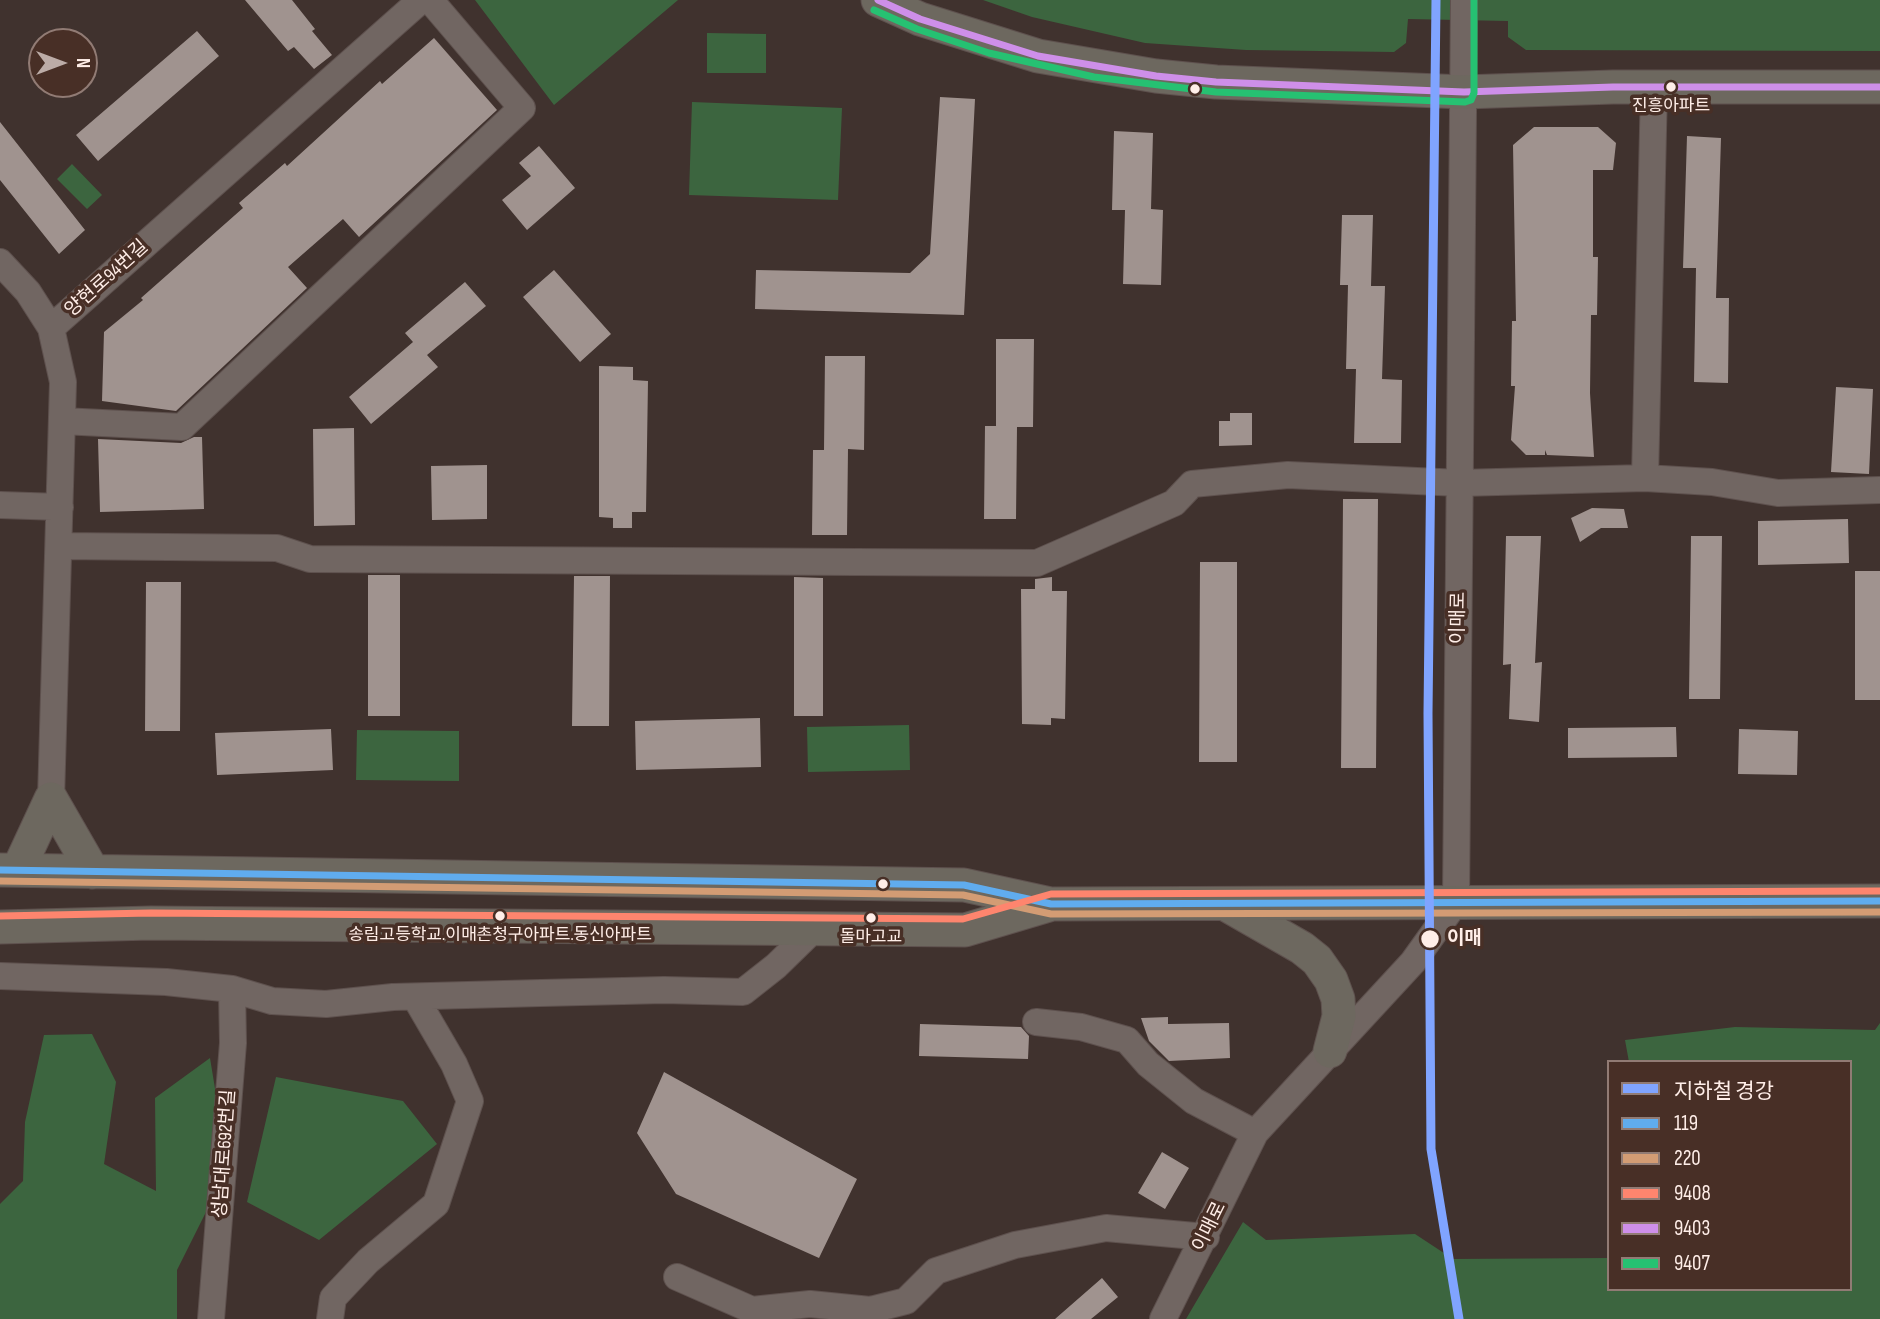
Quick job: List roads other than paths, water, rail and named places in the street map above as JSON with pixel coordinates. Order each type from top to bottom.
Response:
[{"type":"main road","points":[[878,0],[920,19],[1038,57],[1108,69],[1216,82],[1464,92],[1654,87],[1880,87]]},
{"type":"main road","points":[[93,872],[51,799],[9,870],[93,872],[964,885],[1051,904],[1880,901]]},
{"type":"main road","points":[[0,927],[151,923],[965,930],[1051,904]]},
{"type":"main road","points":[[1225,904],[1302,948],[1317,960],[1331,980],[1338,999],[1339,1016],[1330,1051]]},
{"type":"street","name":"양현로94번길","points":[[51,799],[63,383],[51,328],[421,0]]},
{"type":"street","points":[[62,421],[182,427],[522,108],[429,0]]},
{"type":"street","name":"이매로","points":[[1163,1319],[1206,1237],[1255,1133],[1413,962],[1456,902],[1464,0]]},
{"type":"street","points":[[1645,478],[1654,87]]},
{"type":"street","points":[[0,262],[28,292],[51,328]]},
{"type":"street","points":[[58,546],[277,548],[310,559],[1037,563],[1174,503],[1192,484],[1288,475],[1460,483],[1645,478],[1712,482],[1778,493],[1880,490]]},
{"type":"street","points":[[0,505],[60,507]]},
{"type":"street","points":[[0,976],[166,982],[232,989],[272,1001],[326,1004],[415,997],[664,990],[743,992],[776,966],[816,927]]},
{"type":"street","name":"성남대로692번길","points":[[211,1319],[233,1043],[232,989]]},
{"type":"street","points":[[330,1319],[334,1298],[368,1261],[436,1204],[470,1101],[454,1063],[415,997]]},
{"type":"street","points":[[1036,1022],[1081,1027],[1127,1040],[1148,1064],[1194,1101],[1255,1133]]},
{"type":"street","points":[[677,1277],[752,1310],[810,1304],[870,1310],[906,1301],[936,1271],[1015,1245],[1106,1228],[1206,1237]]},
{"type":"metro line","name":"경강","points":[[1436,0],[1428,713],[1431,1149],[1459,1319]]},
{"type":"place","name":"진흥아파트","points":[[1671,87]]},
{"type":"place","name":"송림고등학교.이매촌청구아파트.동신아파트","points":[[500,916]]},
{"type":"place","name":"돌마고교","points":[[871,918]]},
{"type":"place","name":"이매","points":[[1430,939]]}]
